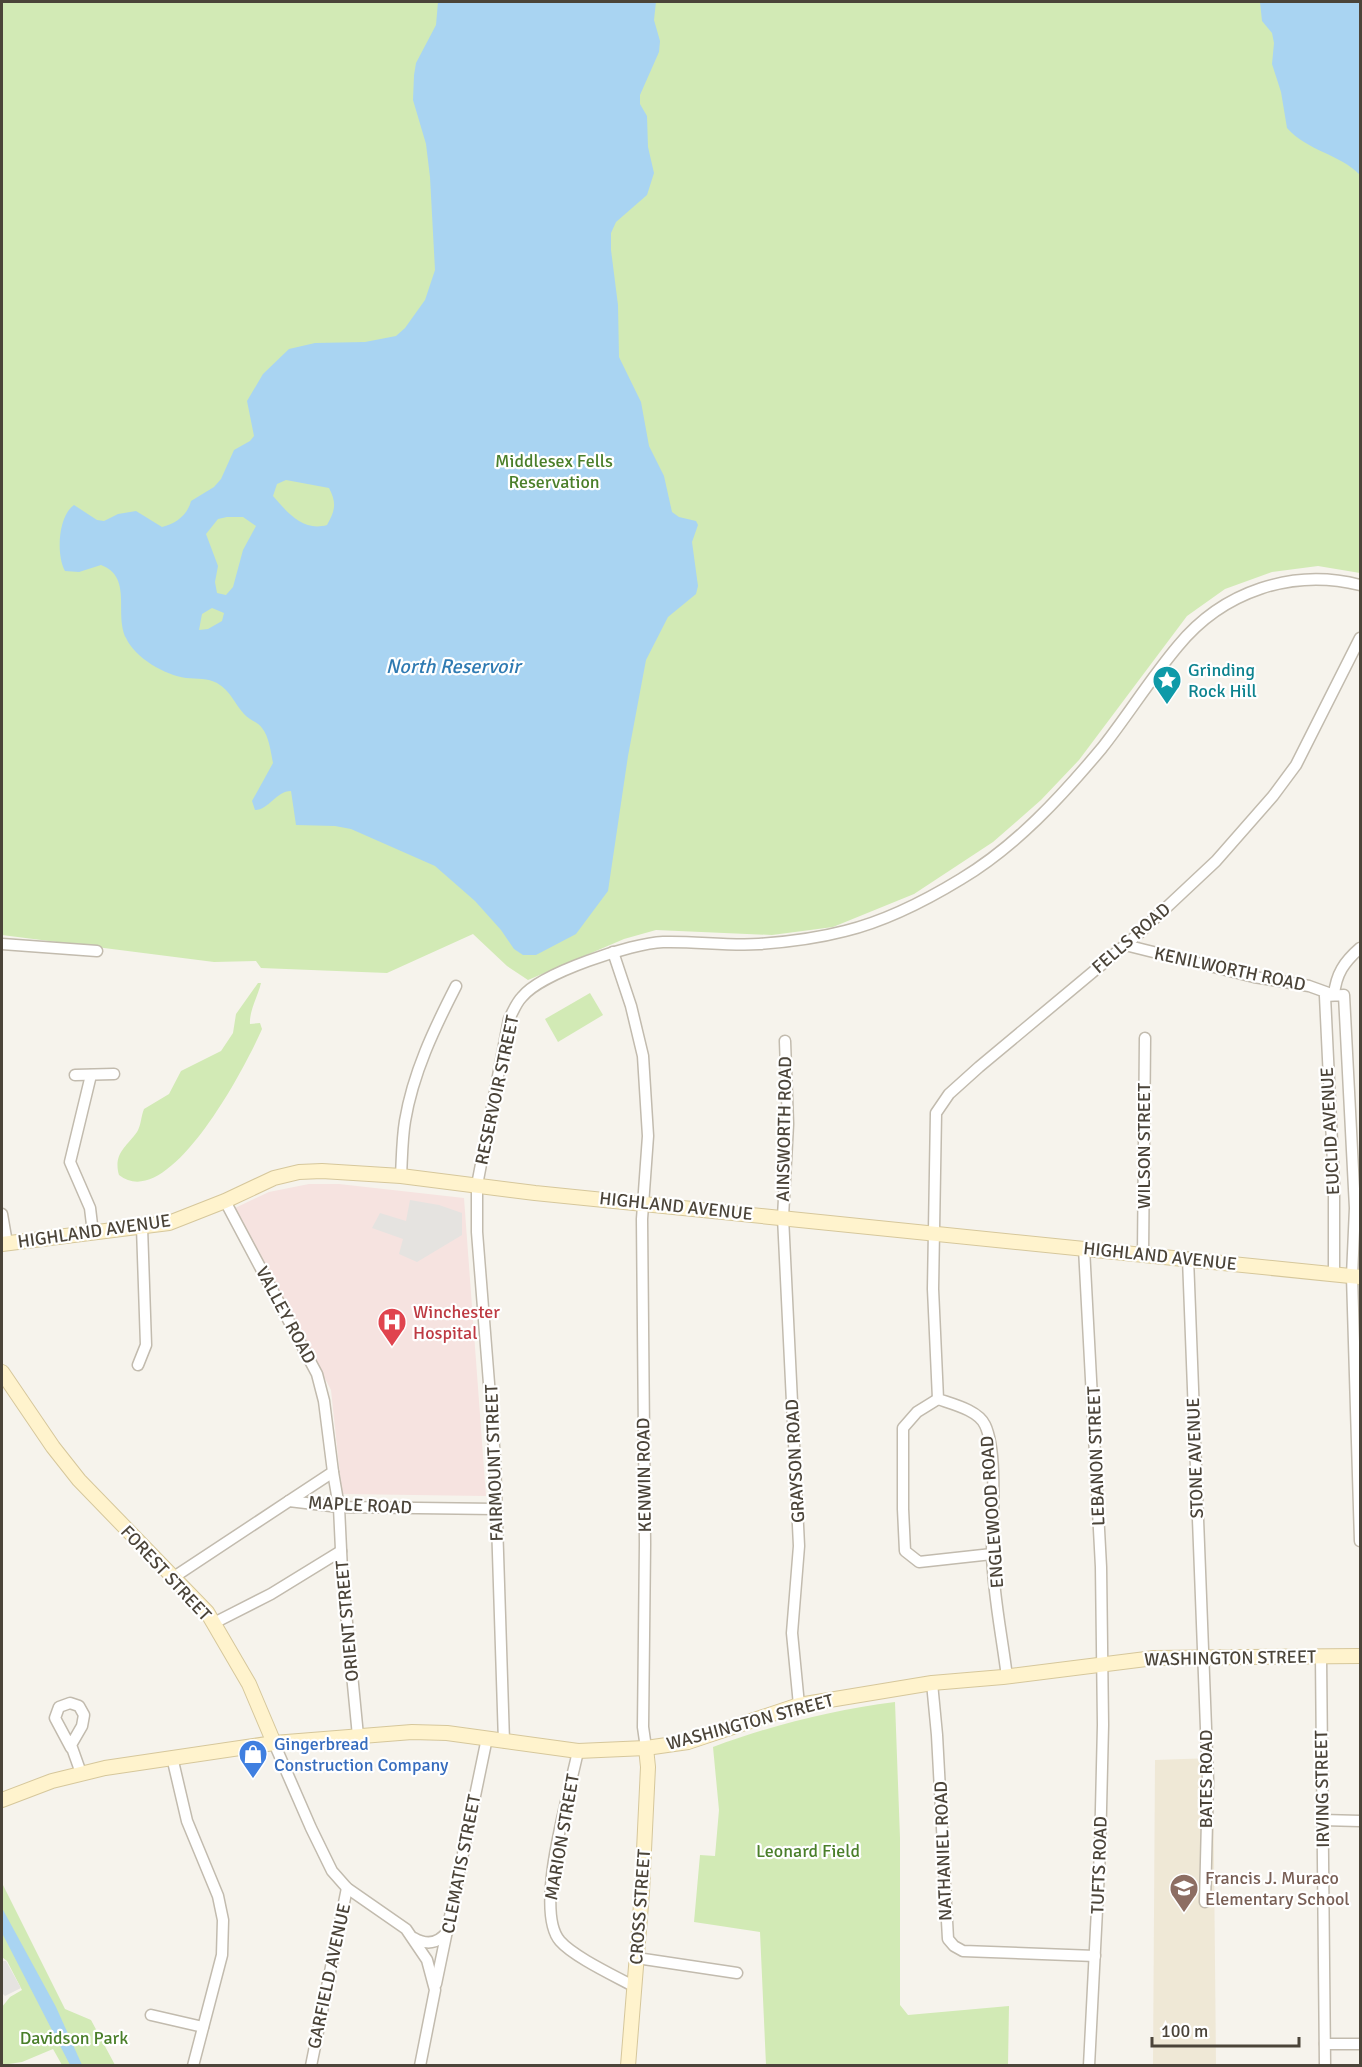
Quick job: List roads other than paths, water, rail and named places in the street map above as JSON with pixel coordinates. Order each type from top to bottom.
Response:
[{"type":"main road","name":"HIGHLAND AVENUE","points":[[4,1244],[169,1223],[225,1201],[274,1178],[299,1172],[322,1171],[401,1176],[1356,1277]]},
{"type":"main road","name":"FOREST STREET","points":[[2,1372],[53,1447],[74,1473],[174,1577],[214,1623],[249,1684],[274,1743]]},
{"type":"main road","name":"WASHINGTON STREET","points":[[2,1800],[81,1773],[172,1757],[274,1743],[412,1732],[486,1738],[578,1751],[646,1748],[688,1742],[799,1705],[932,1683],[1007,1677],[1154,1658],[1360,1656]]},
{"type":"main road","name":"CROSS STREET","points":[[628,2066],[648,1767],[646,1748]]},
{"type":"street","points":[[613,952],[660,942],[758,944],[845,931],[894,914],[936,894],[980,868],[1062,795],[1180,643],[1215,613],[1252,590],[1290,579],[1336,579],[1360,585]]},
{"type":"street","name":"FELLS ROAD","points":[[934,1233],[936,1113],[949,1094],[1125,945],[1216,861],[1273,796],[1296,765],[1360,638]]},
{"type":"street","points":[[2,944],[97,951]]},
{"type":"street","name":"KENILWORTH ROAD","points":[[1125,945],[1254,977],[1310,986],[1334,996]]},
{"type":"street","name":"EUCLID AVENUE","points":[[1334,996],[1336,979],[1346,960],[1360,948]]},
{"type":"street","name":"RESERVOIR STREET","points":[[477,1185],[509,1019],[522,996],[551,977],[613,952]]},
{"type":"street","name":"KENWIN ROAD","points":[[613,952],[631,1006],[643,1056],[648,1136],[643,1202],[643,1727],[646,1748]]},
{"type":"street","points":[[401,1176],[405,1121],[417,1076],[432,1034],[456,986]]},
{"type":"street","name":"EUCLID AVENUE","points":[[1335,1275],[1334,1184],[1325,996],[1344,995],[1355,1208],[1356,1277]]},
{"type":"street","name":"WILSON STREET","points":[[1143,1254],[1145,1038]]},
{"type":"street","name":"AINSWORTH ROAD","points":[[783,1217],[788,1124],[785,1041]]},
{"type":"street","points":[[75,1075],[114,1074]]},
{"type":"street","points":[[91,1075],[70,1162],[88,1201],[93,1233]]},
{"type":"street","name":"FAIRMOUNT STREET","points":[[477,1185],[477,1232],[490,1376],[504,1742]]},
{"type":"street","name":"VALLEY ROAD","points":[[225,1201],[317,1374],[324,1401],[339,1507]]},
{"type":"street","points":[[2,1214],[4,1244]]},
{"type":"street","name":"GRAYSON ROAD","points":[[783,1217],[799,1546],[792,1633],[799,1705]]},
{"type":"street","points":[[138,1365],[146,1345],[142,1227]]},
{"type":"street","points":[[934,1233],[938,1399],[917,1412],[903,1428],[905,1551],[919,1562],[992,1554]]},
{"type":"street","name":"LEBANON STREET","points":[[1084,1248],[1101,1567],[1102,1665]]},
{"type":"street","name":"STONE AVENUE","points":[[1188,1258],[1194,1464],[1204,1657]]},
{"type":"street","points":[[1356,1277],[1360,1541]]},
{"type":"street","name":"ENGLEWOOD ROAD","points":[[938,1399],[967,1409],[985,1423],[990,1442],[995,1522],[992,1554],[1007,1677]]},
{"type":"street","points":[[289,1501],[333,1472]]},
{"type":"street","name":"MAPLE ROAD","points":[[174,1577],[289,1501],[339,1507],[496,1509]]},
{"type":"street","name":"ORIENT STREET","points":[[339,1507],[358,1736]]},
{"type":"street","points":[[214,1623],[271,1594],[341,1551]]},
{"type":"street","name":"IRVING STREET","points":[[1321,1656],[1325,2066]]},
{"type":"street","name":"BATES ROAD","points":[[1204,1657],[1208,1780],[1205,1902]]},
{"type":"street","name":"TUFTS ROAD","points":[[1089,2066],[1100,1851],[1102,1665]]},
{"type":"street","name":"NATHANIEL ROAD","points":[[932,1683],[948,1939],[963,1951],[1095,1956]]},
{"type":"street","name":"CLEMATIS STREET","points":[[435,1990],[486,1738]]},
{"type":"street","name":"FOREST STREET","points":[[274,1743],[322,1853],[347,1888],[397,1922],[414,1938],[427,1960],[435,1990],[420,2066]]},
{"type":"street","points":[[71,1748],[81,1773]]},
{"type":"street","name":"MARION STREET","points":[[578,1751],[549,1887],[549,1914],[559,1940],[586,1959],[635,1987]]},
{"type":"street","points":[[172,1757],[187,1821],[218,1896],[223,1920],[222,1955],[193,2066]]},
{"type":"street","points":[[1322,1820],[1360,1821]]},
{"type":"street","name":"GARFIELD AVENUE","points":[[311,2066],[347,1888]]},
{"type":"street","points":[[414,1938],[422,1942],[433,1942],[447,1932]]},
{"type":"street","points":[[637,1958],[737,1973]]},
{"type":"street","points":[[151,2015],[204,2027]]},
{"type":"street","points":[[1325,2044],[1360,2044]]},
{"type":"water","name":"North Reservoir","points":[[438,2],[656,2],[654,20],[660,41],[659,52],[640,95],[640,104],[647,116],[648,147],[654,173],[647,195],[616,222],[611,233],[611,250],[618,305],[619,357],[641,402],[649,446],[664,476],[672,512],[679,517],[696,521],[698,525],[692,542],[698,586],[696,594],[668,617],[646,660],[628,756],[608,891],[576,934],[536,955],[523,955],[514,949],[501,930],[475,901],[435,866],[351,829],[335,826],[296,825],[291,791],[281,794],[264,807],[255,810],[252,801],[273,763],[268,740],[262,728],[246,716],[229,693],[214,681],[178,676],[143,659],[126,638],[117,578],[101,565],[79,572],[65,571],[60,555],[62,526],[69,510],[74,505],[97,520],[104,521],[118,514],[136,511],[162,527],[177,521],[187,510],[191,501],[214,487],[221,479],[234,450],[250,441],[254,436],[247,401],[263,374],[289,349],[315,343],[365,342],[396,336],[405,328],[425,300],[435,270],[430,177],[426,144],[413,100],[414,75],[416,63],[436,25]],"holes":[[[286,480],[329,488],[334,507],[327,525],[310,526],[303,523],[278,502],[273,496],[277,484]],[[243,517],[256,526],[243,550],[233,587],[226,595],[217,593],[215,582],[218,566],[206,534],[218,519]],[[212,608],[224,613],[222,621],[208,629],[199,630],[202,614]]]},
{"type":"water","points":[[1260,2],[1360,2],[1360,175],[1343,162],[1304,142],[1287,128],[1281,92],[1272,64],[1274,43],[1272,33],[1262,21]]},
{"type":"water","points":[[2,1908],[56,2007],[82,2065],[70,2065],[2,1933]]},
{"type":"place","name":"Grinding Rock Hill","points":[[1167,706]]},
{"type":"place","name":"Winchester Hospital","points":[[392,1348]]},
{"type":"place","name":"Gingerbread Construction Company","points":[[253,1780]]},
{"type":"place","name":"Francis J. Muraco Elementary School","points":[[1184,1914]]},
{"type":"park label","name":"Middlesex Fells Reservation","points":[[554,471]]},
{"type":"park label","name":"Leonard Field","points":[[808,1851]]},
{"type":"park label","name":"Davidson Park","points":[[74,2038]]}]
